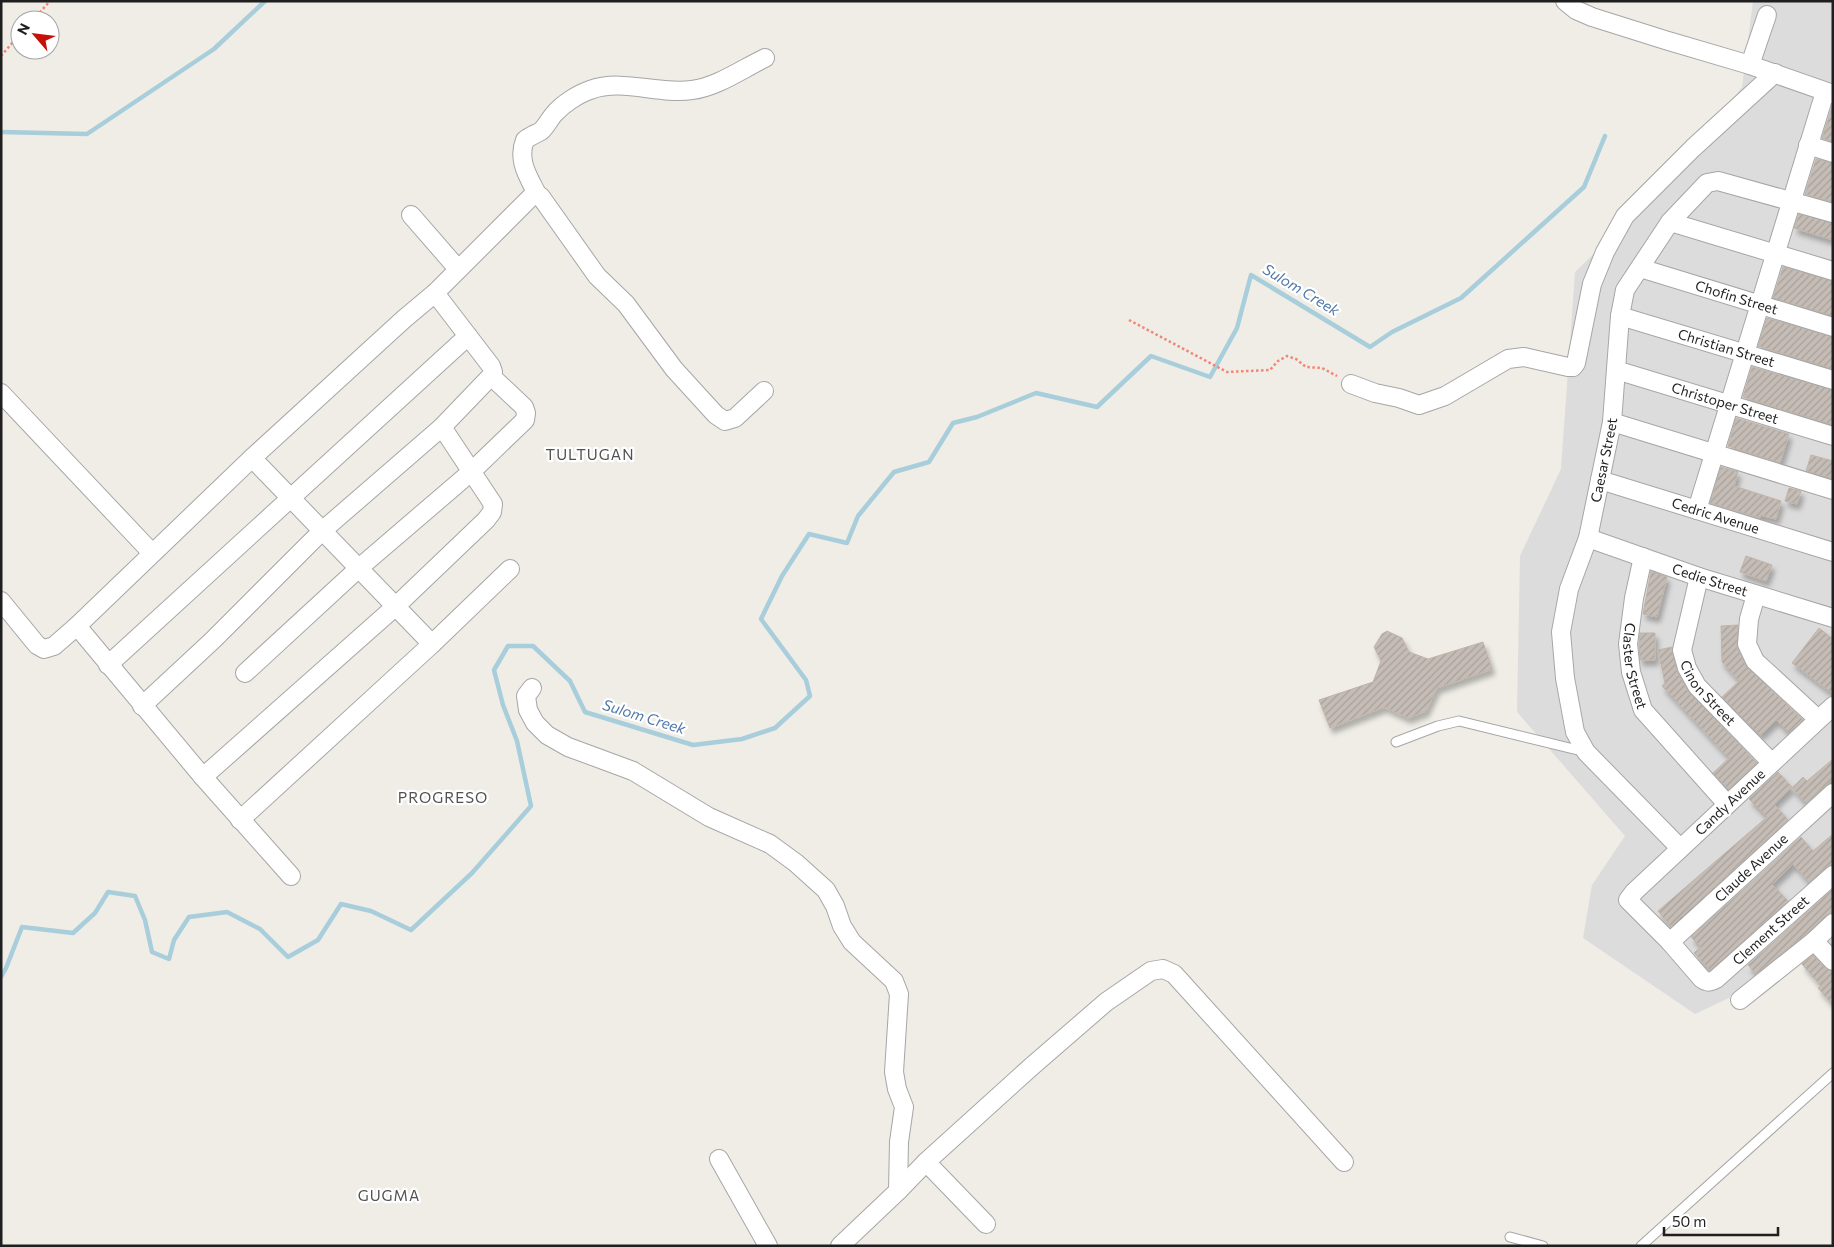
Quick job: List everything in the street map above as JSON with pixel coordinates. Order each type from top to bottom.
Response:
[{"type":"street","points":[[1565,1],[1576,10],[1592,17],[1750,65],[1829,93],[1808,145],[1697,510]]},
{"type":"street","points":[[1750,65],[1767,15]]},
{"type":"street","points":[[764,391],[735,418],[725,421],[716,415],[674,369],[626,304],[597,276],[537,194],[523,168],[522,148],[525,140],[542,130],[557,110],[589,90],[606,86],[632,86],[666,90],[692,90],[715,83],[765,58]]},
{"type":"street","points":[[1351,384],[1375,393],[1420,405],[1445,396],[1508,359],[1524,357],[1573,367],[1576,363],[1592,284],[1605,252],[1625,216],[1694,148],[1775,74]]},
{"type":"street","points":[[1808,145],[1833,153]]},
{"type":"street","name":"Caesar Street","points":[[1680,848],[1586,752],[1575,732],[1565,678],[1561,632],[1569,589],[1588,538],[1612,422],[1620,316],[1625,290],[1670,222],[1707,183],[1718,181],[1833,213]]},
{"type":"street","points":[[1,601],[37,645],[44,649],[54,646],[252,458],[435,293],[532,196],[537,194]]},
{"type":"street","points":[[412,215],[458,269]]},
{"type":"street","points":[[1670,222],[1833,271]]},
{"type":"street","name":"Chofin Street","points":[[1640,268],[1833,326]]},
{"type":"street","points":[[142,706],[213,640],[322,531],[442,427],[494,372],[435,293]]},
{"type":"street","name":"Christian Street","points":[[1620,316],[1833,380]]},
{"type":"street","points":[[108,664],[468,336]]},
{"type":"street","name":"Christoper Street","points":[[1616,370],[1833,436]]},
{"type":"street","points":[[245,672],[359,568],[471,472],[525,420],[524,407],[491,376]]},
{"type":"street","points":[[1,393],[152,553]]},
{"type":"street","points":[[1612,422],[1833,490]]},
{"type":"street","points":[[203,777],[396,606],[486,520],[492,512],[493,504],[442,427]]},
{"type":"street","points":[[252,458],[432,644]]},
{"type":"street","name":"Cedric Avenue","points":[[1600,480],[1833,552]]},
{"type":"street","name":"Cedie Street","points":[[1588,538],[1699,577],[1833,618]]},
{"type":"street","name":"Claster Street","points":[[1643,558],[1634,598],[1628,644],[1631,672],[1643,710],[1727,804]]},
{"type":"street","points":[[240,820],[432,644],[510,569]]},
{"type":"street","name":"Cinon Street","points":[[1699,577],[1682,650],[1687,668],[1697,686],[1772,763]]},
{"type":"street","points":[[1756,595],[1749,619],[1747,644],[1755,661],[1818,719]]},
{"type":"street","points":[[77,626],[142,706],[291,876]]},
{"type":"street","points":[[532,688],[526,696],[528,710],[535,723],[547,735],[568,747],[633,771],[708,817],[770,844],[796,863],[826,890],[835,906],[842,926],[852,942],[894,981],[899,994],[894,1072],[897,1089],[904,1107],[898,1151],[898,1191]]},
{"type":"street","name":"Candy Avenue","points":[[1670,942],[1628,900],[1630,896],[1833,706]]},
{"type":"street","name":"Claude Avenue","points":[[1670,942],[1833,793]]},
{"type":"street","name":"Clement Street","points":[[1670,942],[1702,979],[1707,982],[1716,979],[1833,875]]},
{"type":"street","points":[[1740,1000],[1814,941],[1833,923]]},
{"type":"street","points":[[1814,941],[1833,961]]},
{"type":"street","points":[[840,1246],[926,1162],[1031,1067],[1106,1002],[1151,971],[1163,969],[1174,974],[1344,1162]]},
{"type":"street","points":[[719,1159],[768,1246]]},
{"type":"street","points":[[926,1162],[986,1224]]},
{"type":"lane","points":[[1396,742],[1438,726],[1458,721],[1586,752]]},
{"type":"lane","points":[[1641,1246],[1833,1073]]},
{"type":"lane","points":[[1510,1237],[1543,1246]]},
{"type":"path","points":[[1,56],[10,46]]},
{"type":"path","points":[[1129,320],[1227,372],[1270,370],[1278,361],[1286,356],[1296,359],[1306,367],[1322,368],[1351,384]]},
{"type":"shaded area","points":[[1753,1],[1833,1],[1833,999],[1801,964],[1695,1014],[1583,938],[1592,885],[1625,836],[1517,712],[1520,556],[1561,469],[1575,272],[1672,178],[1742,87]]},
{"type":"building","points":[[1833,104],[1833,142],[1822,138]]},
{"type":"building","points":[[1816,159],[1833,163],[1833,202],[1805,194]]},
{"type":"building","points":[[1799,214],[1833,223],[1833,240],[1794,228]]},
{"type":"building","points":[[1783,267],[1833,281],[1833,316],[1773,298]]},
{"type":"building","points":[[1767,318],[1833,337],[1833,369],[1758,346]]},
{"type":"building","points":[[1752,367],[1833,390],[1833,425],[1743,397]]},
{"type":"building","points":[[1736,418],[1789,434],[1780,463],[1728,446]]},
{"type":"building","points":[[1811,455],[1833,461],[1833,479],[1806,471]]},
{"type":"building","points":[[1721,467],[1738,472],[1734,486],[1781,501],[1776,519],[1760,515],[1760,518],[1710,503]]},
{"type":"building","points":[[1789,488],[1801,491],[1797,504],[1785,501]]},
{"type":"building","points":[[1746,556],[1772,565],[1766,581],[1740,572]]},
{"type":"building","points":[[1651,571],[1667,577],[1657,617],[1643,614]]},
{"type":"building","points":[[1738,625],[1737,648],[1746,666],[1803,720],[1789,733],[1776,720],[1760,735],[1722,697],[1739,681],[1722,662],[1721,626]]},
{"type":"building","points":[[1819,628],[1833,639],[1833,694],[1792,663]]},
{"type":"building","points":[[1387,631],[1402,638],[1409,652],[1428,659],[1483,642],[1492,669],[1437,688],[1426,711],[1408,718],[1384,707],[1330,728],[1319,700],[1373,682],[1381,661],[1374,647],[1382,634]]},
{"type":"building","points":[[1640,633],[1655,633],[1655,660],[1640,660]]},
{"type":"building","points":[[1672,647],[1677,671],[1688,691],[1757,763],[1728,789],[1713,773],[1729,758],[1662,686],[1665,683],[1658,650]]},
{"type":"building","points":[[1833,759],[1833,779],[1806,803],[1792,788],[1803,777],[1807,781]]},
{"type":"building","points":[[1778,772],[1792,787],[1774,804],[1788,820],[1671,926],[1658,911],[1767,817],[1749,799]]},
{"type":"building","points":[[1833,834],[1833,865],[1826,867],[1809,882],[1793,864],[1772,884],[1788,901],[1710,970],[1694,953],[1701,947],[1691,937],[1801,837],[1813,851]]},
{"type":"building","points":[[1833,889],[1833,913],[1826,915],[1807,933],[1756,974],[1748,965]]},
{"type":"building","points":[[1813,955],[1826,969],[1833,971],[1833,1005],[1818,988],[1821,986],[1802,964]]},
{"type":"waterway","points":[[1,132],[87,134],[214,49],[265,1]]},
{"type":"waterway","name":"Sulom Creek","points":[[1,977],[22,927],[73,933],[95,913],[108,892],[135,896],[145,920],[152,952],[169,959],[174,940],[189,917],[227,912],[260,929],[288,957],[318,940],[341,904],[371,911],[411,930],[472,873],[531,806],[517,741],[503,705],[494,670],[508,646],[533,646],[570,681],[585,712],[693,745],[742,739],[775,728],[810,696],[806,680],[761,619],[782,576],[809,534],[847,543],[858,516],[894,472],[929,462],[953,423],[977,417],[1036,393],[1097,407],[1151,356],[1210,377],[1237,328],[1251,275],[1370,347],[1392,332],[1461,298],[1584,187],[1605,136]]},
{"type":"district","name":"TULTUGAN","points":[[590,455]]},
{"type":"district","name":"PROGRESO","points":[[443,798]]},
{"type":"district","name":"GUGMA","points":[[389,1196]]}]
